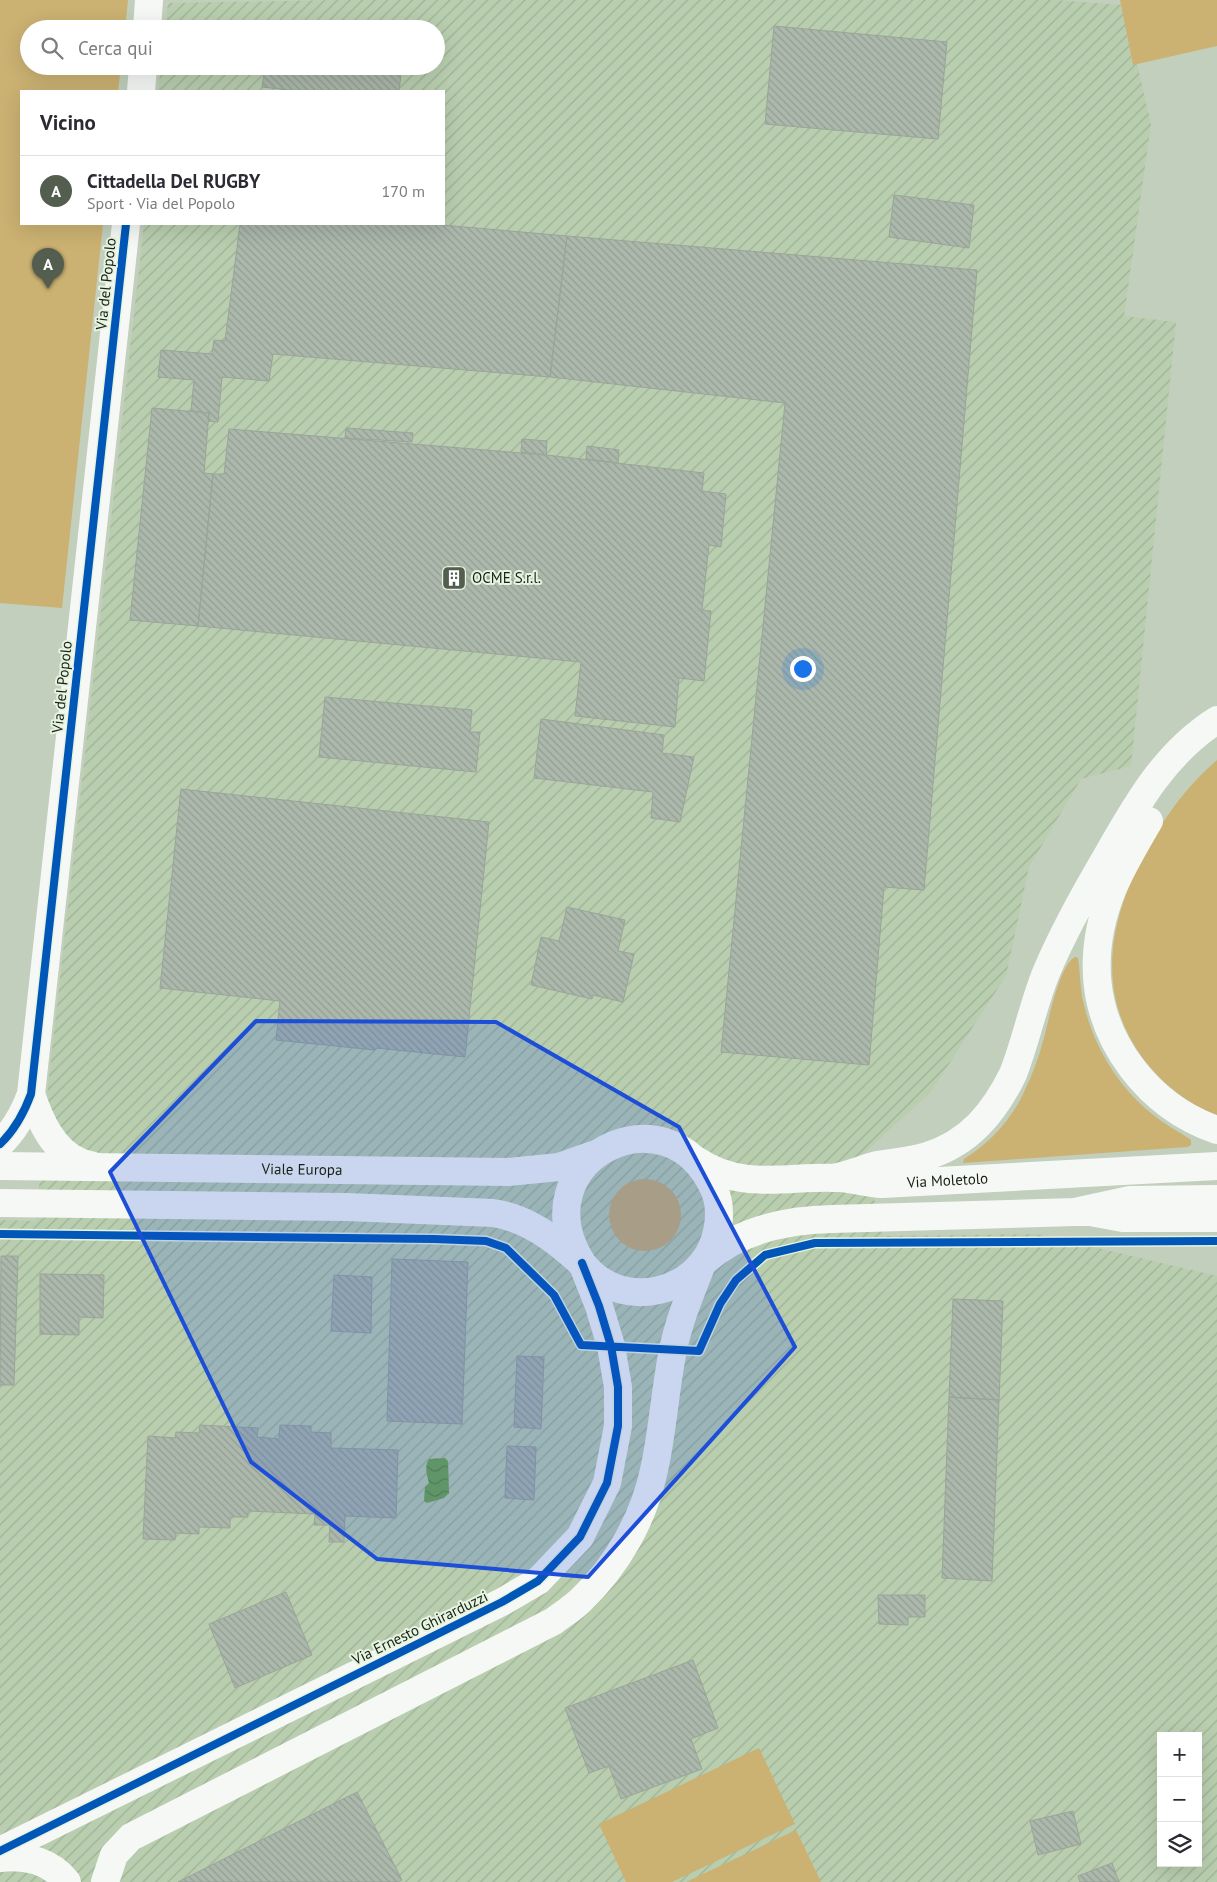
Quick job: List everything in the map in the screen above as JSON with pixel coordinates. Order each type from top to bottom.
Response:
[{"type":"main road","points":[[147,20],[149,0]]},
{"type":"main road","points":[[141,90],[142,75]]},
{"type":"main road","name":"Via del Popolo","points":[[0,1144],[10,1135],[23,1114],[31,1094],[126,225]]},
{"type":"main road","points":[[833,1178],[874,1166],[926,1156],[940,1151],[966,1137],[988,1116],[1013,1074],[1046,974],[1087,890],[1156,775],[1189,740],[1217,720]]},
{"type":"main road","points":[[1217,741],[1192,762],[1174,784],[1156,809],[1125,863],[1110,895],[1101,924],[1096,964],[1098,988],[1104,1015],[1114,1039],[1129,1063],[1148,1086],[1168,1105],[1192,1120],[1217,1130]]},
{"type":"main road","name":"Via del Popolo","points":[[31,1094],[38,1115],[48,1135],[66,1154],[78,1162],[97,1167]]},
{"type":"main road","name":"Via Moletolo","points":[[1217,1166],[889,1184],[833,1178],[785,1181],[727,1176],[713,1170],[685,1152],[662,1142],[637,1139],[619,1143],[601,1151],[591,1159],[575,1178],[566,1203],[566,1228],[570,1241],[582,1263],[600,1280],[623,1290],[636,1292],[660,1291],[672,1287],[694,1273],[724,1246],[737,1239],[769,1227],[800,1221],[1075,1212],[1130,1200],[1217,1198]]},
{"type":"main road","name":"Viale Europa","points":[[0,1166],[508,1172],[560,1167],[601,1151]]},
{"type":"main road","name":"Via Moletolo","points":[[685,1152],[695,1161],[710,1181],[718,1205],[719,1217],[714,1242],[702,1264]]},
{"type":"main road","points":[[0,1203],[347,1207],[487,1212],[513,1217],[531,1226],[557,1243],[582,1263]]},
{"type":"main road","points":[[1075,1212],[1090,1212],[1123,1218],[1217,1218]]},
{"type":"main road","name":"Via Ernesto Ghirarduzzi","points":[[0,1851],[502,1602],[538,1581],[580,1537],[608,1483],[618,1426],[618,1386],[611,1346],[599,1306],[582,1263]]},
{"type":"main road","points":[[105,1882],[114,1855],[131,1837],[554,1621],[581,1600],[602,1577],[622,1550],[644,1504],[654,1470],[673,1350],[683,1312],[702,1264]]},
{"type":"main road","points":[[0,1858],[18,1857],[39,1861],[55,1869],[68,1882]]},
{"type":"highlighted area","points":[[256,1021],[496,1022],[679,1127],[795,1347],[588,1577],[377,1559],[251,1462],[110,1172]]},
{"type":"shaded area","points":[[0,0],[128,0],[126,20],[20,20],[20,75],[120,75],[118,90],[20,90],[20,225],[103,225],[62,608],[0,603]]},
{"type":"shaded area","points":[[337,0],[1056,0],[1121,5],[1133,64],[1137,64],[1151,124],[1124,316],[1176,322],[1131,766],[1081,779],[1029,867],[1006,976],[930,1093],[863,1154],[883,1236],[1038,1234],[1217,1276],[1217,1882],[0,1882],[0,1220],[36,1221],[48,1086],[144,225],[445,225],[445,90],[158,90],[160,75],[445,75],[445,20],[166,20],[168,3]]},
{"type":"shaded area","points":[[1120,0],[1217,0],[1217,46],[1133,65]]},
{"type":"shaded area","points":[[1217,760],[1217,1115],[1187,1100],[1160,1078],[1145,1061],[1128,1034],[1118,1007],[1113,980],[1113,952],[1117,924],[1125,897],[1151,842],[1180,798]]},
{"type":"shaded area","points":[[1075,957],[1078,958],[1082,996],[1086,1013],[1099,1046],[1116,1076],[1127,1090],[1157,1118],[1191,1140],[1191,1145],[1187,1147],[963,1163],[964,1159],[999,1130],[1019,1102],[1038,1058],[1059,982],[1069,962]]},
{"type":"shaded area","points":[[645,1179],[665,1185],[675,1195],[681,1215],[675,1235],[665,1245],[645,1251],[625,1245],[615,1235],[609,1215],[615,1195],[625,1185]]},
{"type":"shaded area","points":[[759,1748],[795,1824],[672,1882],[626,1882],[599,1824]]},
{"type":"shaded area","points":[[796,1830],[821,1882],[686,1882]]},
{"type":"water","points":[[445,1458],[448,1461],[449,1493],[444,1498],[427,1503],[424,1501],[425,1487],[429,1483],[426,1471],[427,1462],[429,1459]]},
{"type":"building","points":[[774,26],[947,42],[938,139],[765,124]]},
{"type":"building","points":[[264,75],[401,75],[399,90],[288,90],[262,87]]},
{"type":"building","points":[[894,195],[974,205],[969,248],[889,237]]},
{"type":"building","points":[[240,225],[442,225],[567,236],[550,377],[273,354],[269,381],[222,377],[218,422],[208,421],[209,413],[191,411],[194,380],[158,377],[161,350],[212,354],[214,340],[225,341]]},
{"type":"building","points":[[567,236],[977,270],[924,890],[884,887],[869,1065],[721,1052],[785,403],[550,377]]},
{"type":"building","points":[[152,408],[209,413],[204,473],[213,474],[198,626],[130,620]]},
{"type":"building","points":[[346,428],[413,433],[412,442],[345,438]]},
{"type":"building","name":"OCME S.r.l.","points":[[229,429],[546,455],[704,473],[702,491],[726,494],[721,547],[709,545],[702,610],[711,611],[704,681],[679,678],[675,727],[575,716],[581,662],[198,626],[213,474],[224,474]]},
{"type":"building","points":[[522,439],[547,441],[546,455],[521,452]]},
{"type":"building","points":[[587,446],[619,450],[618,463],[586,459]]},
{"type":"building","points":[[325,697],[472,710],[470,732],[480,732],[476,772],[319,757]]},
{"type":"building","points":[[541,719],[664,735],[662,753],[694,757],[680,822],[651,818],[653,792],[534,778]]},
{"type":"building","points":[[181,789],[489,822],[465,1057],[276,1040],[280,1001],[160,988]]},
{"type":"building","points":[[567,907],[625,920],[618,951],[634,954],[623,1002],[593,995],[592,999],[531,985],[541,937],[559,941]]},
{"type":"building","points":[[1,1256],[18,1256],[14,1385],[0,1385]]},
{"type":"building","points":[[392,1259],[468,1262],[462,1424],[387,1421]]},
{"type":"building","points":[[40,1274],[104,1275],[103,1318],[79,1317],[79,1335],[40,1334]]},
{"type":"building","points":[[334,1275],[372,1277],[371,1333],[331,1331]]},
{"type":"building","points":[[953,1299],[1003,1301],[999,1400],[949,1397]]},
{"type":"building","points":[[517,1356],[544,1357],[541,1429],[514,1427]]},
{"type":"building","points":[[949,1397],[999,1400],[992,1581],[942,1578]]},
{"type":"building","points":[[200,1425],[258,1428],[257,1437],[279,1439],[280,1425],[311,1426],[311,1432],[331,1433],[331,1448],[398,1450],[396,1518],[345,1516],[344,1542],[329,1542],[330,1525],[314,1525],[315,1514],[248,1511],[248,1517],[230,1517],[230,1528],[199,1527],[199,1534],[176,1533],[175,1540],[143,1539],[148,1436],[175,1438],[176,1432],[199,1433]]},
{"type":"building","points":[[507,1446],[536,1447],[534,1500],[505,1498]]},
{"type":"building","points":[[286,1592],[312,1655],[235,1688],[209,1624]]},
{"type":"building","points":[[878,1595],[925,1595],[925,1617],[908,1617],[908,1625],[879,1624]]},
{"type":"building","points":[[693,1660],[718,1728],[691,1739],[702,1769],[621,1799],[609,1766],[589,1773],[565,1708]]},
{"type":"building","points":[[357,1792],[402,1880],[398,1882],[178,1882]]},
{"type":"building","points":[[1073,1811],[1081,1844],[1038,1855],[1030,1821]]},
{"type":"building","points":[[1112,1863],[1119,1882],[1080,1882],[1078,1876]]},
{"type":"cycle path","points":[[0,1144],[18,1121],[31,1094],[126,225]]},
{"type":"cycle path","points":[[0,1234],[486,1241],[506,1248],[554,1295],[581,1345],[699,1351],[720,1304],[736,1280],[765,1255],[815,1243],[1217,1241]]},
{"type":"cycle path","points":[[0,1851],[502,1602],[538,1581],[580,1537],[607,1483],[618,1426],[618,1387],[611,1346],[599,1306],[582,1263]]},
{"type":"place","name":"Cittadella Del RUGBY","points":[[48,289]]},
{"type":"place","name":"OCME S.r.l.","points":[[454,578]]}]
